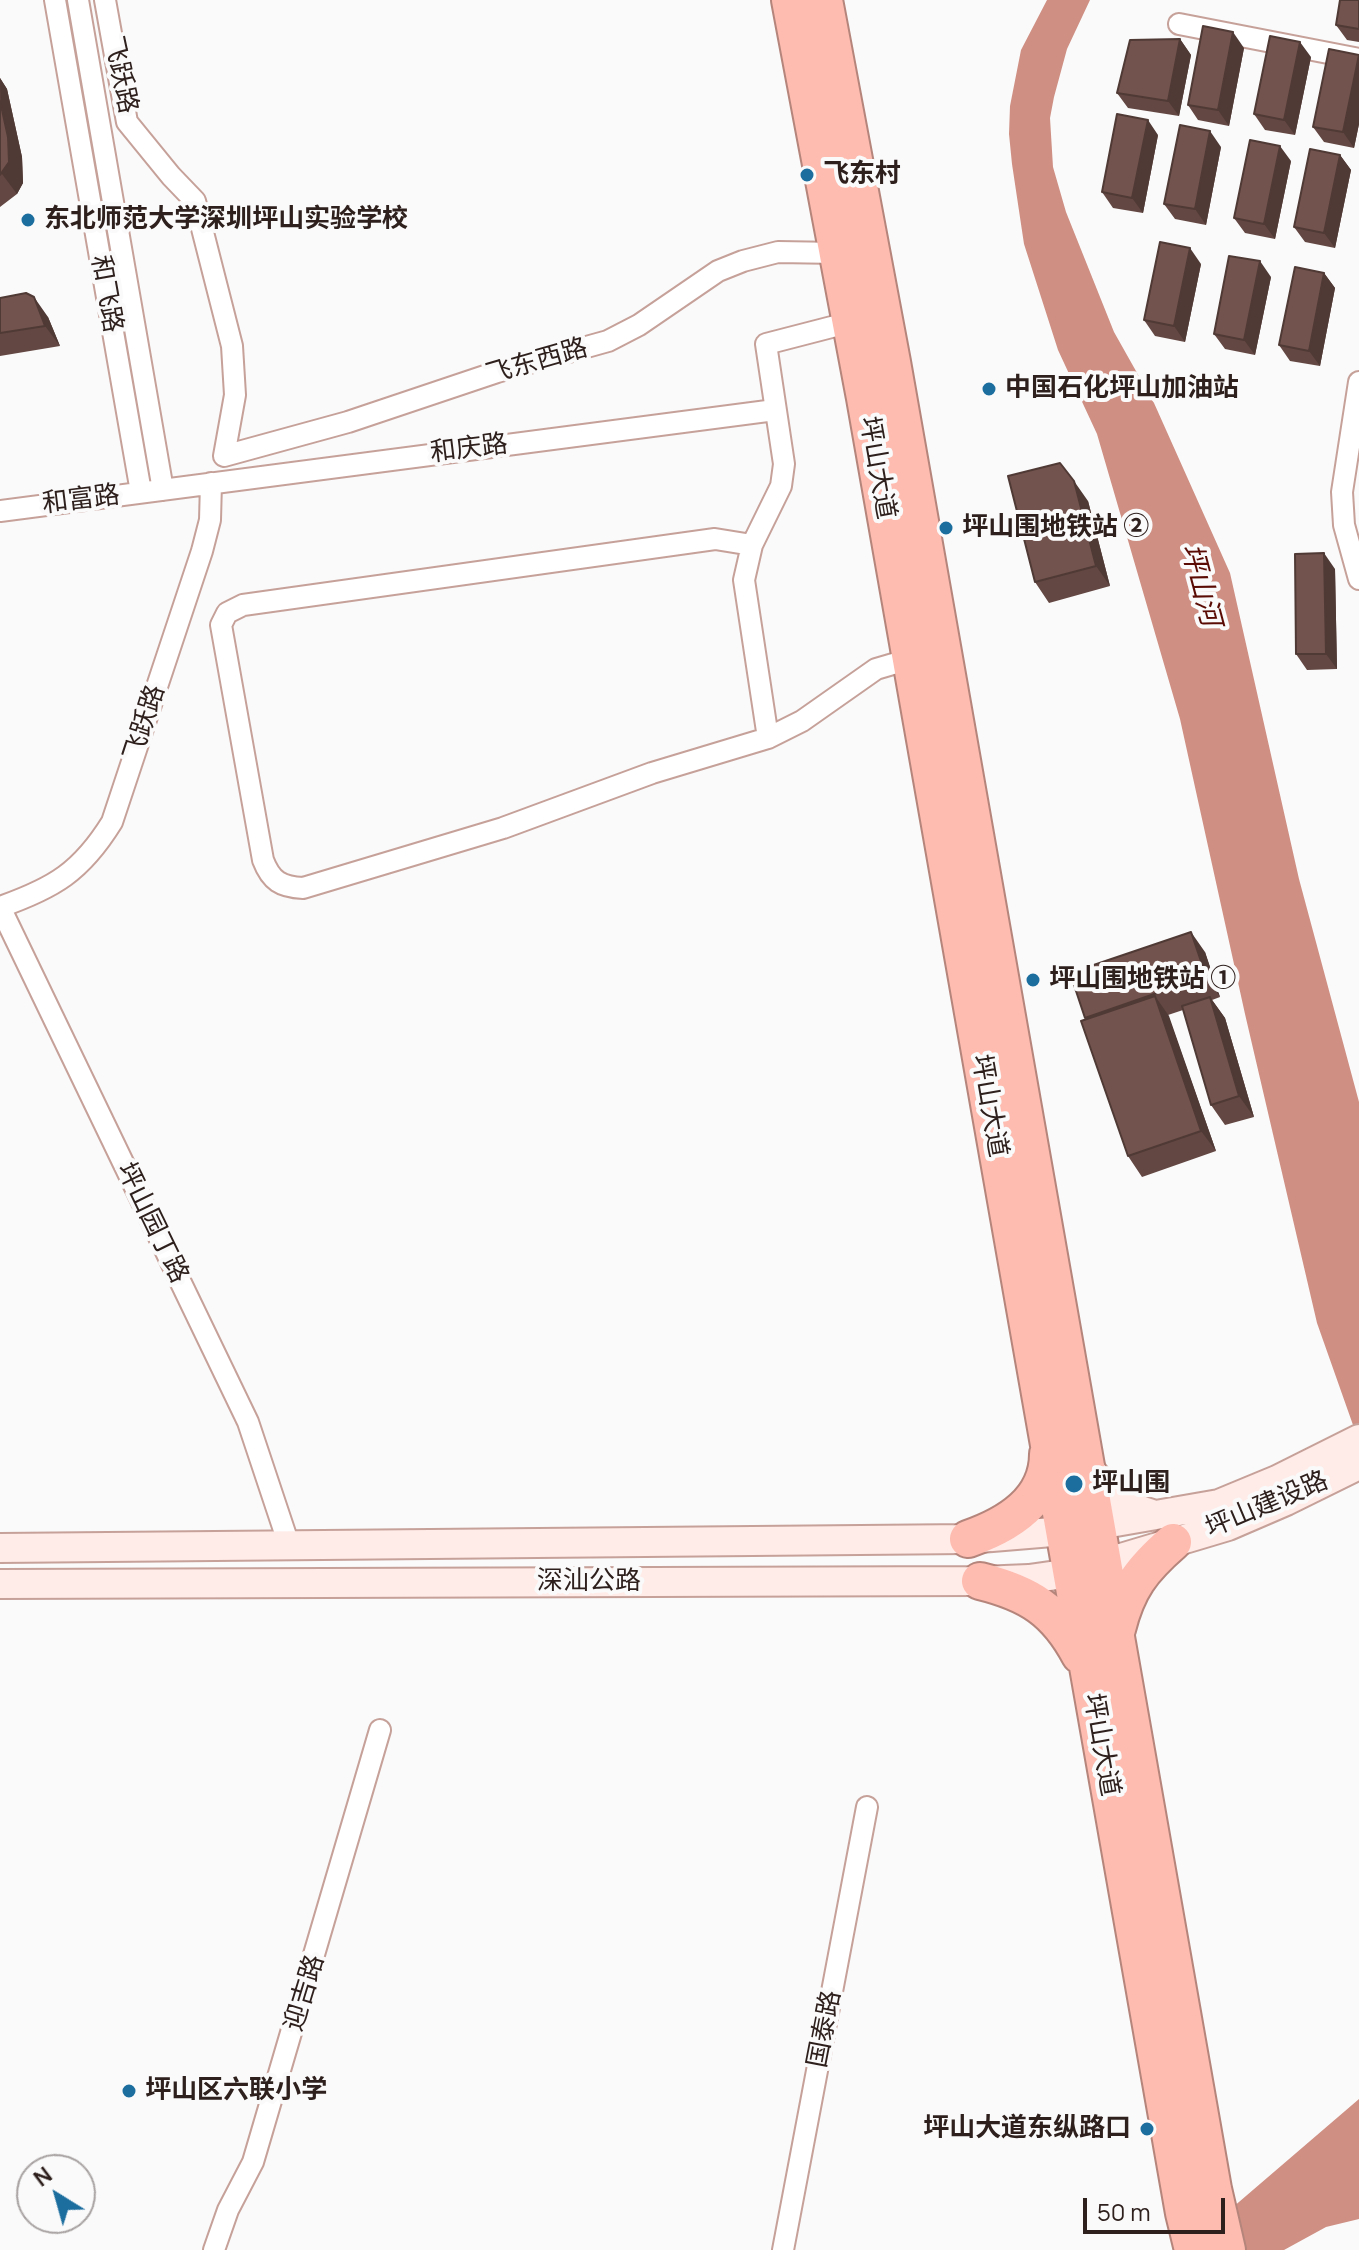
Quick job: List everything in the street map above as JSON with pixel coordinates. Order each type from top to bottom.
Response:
[{"type":"highway","name":"坪山大道","points":[[790,0],[851,322],[1048,1440],[1080,1528],[1087,1568],[1090,1679],[1193,2250]]},
{"type":"highway","name":"坪山大道","points":[[824,0],[892,362],[1086,1463],[1080,1528]]},
{"type":"highway","points":[[968,1539],[1006,1523],[1033,1499],[1048,1462],[1048,1440]]},
{"type":"highway","points":[[1115,1635],[1123,1604],[1134,1582],[1151,1561],[1164,1528]]},
{"type":"highway","name":"坪山大道","points":[[1087,1568],[1115,1635],[1213,2189],[1227,2250]]},
{"type":"highway","points":[[980,1581],[1033,1599],[1053,1615],[1069,1635],[1090,1679]]},
{"type":"main road","name":"坪山建设路","points":[[1164,1528],[1228,1526],[1286,1501],[1354,1454]]},
{"type":"main road","points":[[1086,1463],[1099,1484],[1118,1500],[1164,1528]]},
{"type":"main road","name":"深汕公路","points":[[0,1548],[968,1539],[1080,1528],[1164,1528]]},
{"type":"main road","name":"深汕公路","points":[[0,1584],[1029,1579],[1087,1568],[1164,1528]]},
{"type":"street","name":"和飞路","points":[[55,0],[141,492]]},
{"type":"street","name":"和飞路","points":[[78,0],[163,490]]},
{"type":"street","name":"飞跃路","points":[[105,0],[127,122],[195,201],[232,346],[235,395],[224,456]]},
{"type":"street","points":[[1179,24],[1359,59]]},
{"type":"street","name":"飞东西路","points":[[224,456],[348,422],[497,372],[608,341],[639,325],[718,271],[743,261],[778,252],[838,253]]},
{"type":"street","points":[[768,738],[744,580],[752,545],[781,486],[784,464],[766,344],[851,322]]},
{"type":"street","points":[[1359,382],[1342,492],[1342,511],[1359,579]]},
{"type":"street","name":"和庆路","points":[[163,490],[775,410]]},
{"type":"street","name":"飞跃路","points":[[0,907],[40,893],[72,872],[95,849],[112,822],[202,551],[210,520],[211,483]]},
{"type":"street","name":"和富路","points":[[0,511],[163,490]]},
{"type":"street","points":[[752,545],[715,539],[243,605],[227,613],[221,625],[263,860],[269,876],[284,887],[303,888],[503,828],[652,773],[768,738],[802,721],[876,669],[910,659]]},
{"type":"street","name":"坪山园丁路","points":[[0,907],[248,1422],[289,1545]]},
{"type":"street","name":"迎吉路","points":[[214,2250],[228,2210],[253,2162],[380,1730]]},
{"type":"street","name":"国泰路","points":[[783,2250],[867,1807]]},
{"type":"water","name":"坪山河","points":[[1047,0],[1090,0],[1067,49],[1054,97],[1050,118],[1053,167],[1066,212],[1114,332],[1154,403],[1230,573],[1299,879],[1359,1102],[1359,1442],[1317,1323],[1180,719],[1097,434],[1058,350],[1024,244],[1012,164],[1010,106],[1021,50]]},
{"type":"water","points":[[1359,2099],[1359,2219],[1326,2227],[1284,2250],[1183,2250]]},
{"type":"building","points":[[1340,0],[1359,0],[1359,29],[1336,25]]},
{"type":"building","points":[[1203,26],[1233,32],[1218,110],[1188,105]]},
{"type":"building","points":[[1270,36],[1300,42],[1284,120],[1254,114]]},
{"type":"building","points":[[1180,39],[1168,101],[1117,93],[1130,40]]},
{"type":"building","points":[[1329,49],[1359,55],[1343,132],[1313,127]]},
{"type":"building","points":[[0,101],[8,137],[9,162],[0,175]]},
{"type":"building","points":[[1117,114],[1148,120],[1132,198],[1102,192]]},
{"type":"building","points":[[1180,125],[1210,131],[1195,209],[1164,204]]},
{"type":"building","points":[[1250,140],[1280,146],[1264,224],[1234,218]]},
{"type":"building","points":[[1310,149],[1340,155],[1324,233],[1294,227]]},
{"type":"building","points":[[1160,242],[1190,248],[1174,326],[1144,320]]},
{"type":"building","points":[[1229,256],[1260,261],[1244,340],[1214,334]]},
{"type":"building","points":[[1295,267],[1324,273],[1309,351],[1279,345]]},
{"type":"building","points":[[26,293],[34,297],[45,326],[0,333],[0,298]]},
{"type":"building","points":[[1060,463],[1074,481],[1096,566],[1035,582],[1008,476]]},
{"type":"building","points":[[1324,553],[1326,654],[1296,654],[1295,554]]},
{"type":"building","points":[[1191,932],[1206,976],[1085,1018],[1070,973]]},
{"type":"building","points":[[1155,996],[1201,1131],[1128,1156],[1081,1021]]},
{"type":"building","points":[[1210,997],[1239,1096],[1211,1105],[1182,1006]]},
{"type":"place","name":"飞东村","points":[[807,175]]},
{"type":"place","name":"东北师范大学深圳坪山实验学校","points":[[28,220]]},
{"type":"place","name":"中国石化坪山加油站","points":[[989,389]]},
{"type":"place","name":"坪山围地铁站 ②","points":[[946,528]]},
{"type":"place","name":"坪山围地铁站 ①","points":[[1033,980]]},
{"type":"place","name":"坪山围","points":[[1074,1484]]},
{"type":"place","name":"坪山区六联小学","points":[[129,2091]]},
{"type":"place","name":"坪山大道东纵路口","points":[[1147,2129]]}]
